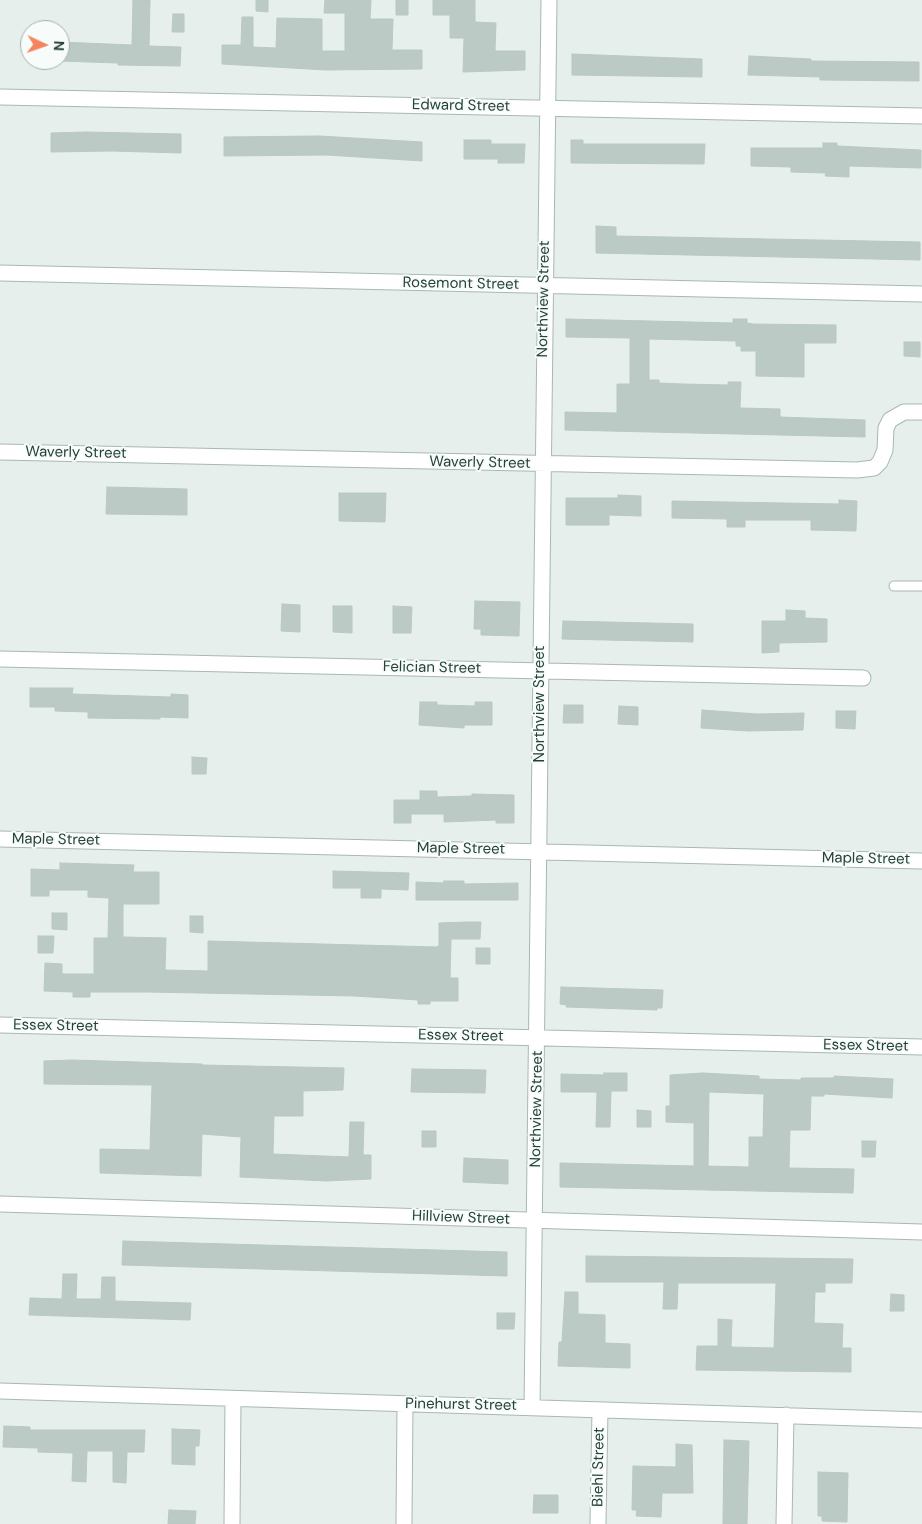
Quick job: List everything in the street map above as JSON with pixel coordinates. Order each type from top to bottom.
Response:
[{"type":"street","name":"Northview Street","points":[[532,1407],[538,1038],[540,671],[548,0]]},
{"type":"street","name":"Edward Street","points":[[0,96],[922,116]]},
{"type":"street","name":"Rosemont Street","points":[[0,273],[922,294]]},
{"type":"street","name":"Waverly Street","points":[[0,452],[866,470],[874,468],[884,457],[886,428],[890,420],[904,412],[922,412]]},
{"type":"street","name":"Felician Street","points":[[0,659],[863,678]]},
{"type":"street","name":"Maple Street","points":[[0,839],[922,861]]},
{"type":"street","name":"Essex Street","points":[[0,1025],[922,1047]]},
{"type":"street","name":"Hillview Street","points":[[0,1204],[922,1232]]},
{"type":"street","name":"Pinehurst Street","points":[[0,1391],[922,1420]]},
{"type":"street","points":[[232,1524],[233,1399]]},
{"type":"street","points":[[404,1524],[406,1404]]},
{"type":"street","name":"Biehl Street","points":[[598,1524],[600,1410]]},
{"type":"street","points":[[784,1524],[786,1415]]},
{"type":"lane","points":[[894,586],[922,586]]},
{"type":"building","points":[[133,0],[150,0],[149,46],[181,47],[180,66],[118,65],[118,63],[70,61],[70,42],[132,45]]},
{"type":"building","points":[[256,0],[268,0],[268,12],[256,11]]},
{"type":"building","points":[[325,0],[371,0],[370,19],[393,19],[392,50],[422,50],[422,69],[326,70],[222,64],[222,45],[241,45],[242,17],[253,17],[253,47],[276,48],[277,18],[322,19],[322,51],[345,51],[345,13],[324,13]]},
{"type":"building","points":[[396,0],[408,0],[408,15],[396,15]]},
{"type":"building","points":[[433,0],[475,0],[475,22],[496,23],[495,51],[525,51],[525,70],[463,72],[464,38],[450,38],[450,15],[433,15]]},
{"type":"building","points":[[173,14],[184,14],[184,32],[172,32]]},
{"type":"building","points":[[572,54],[702,59],[702,77],[572,75]]},
{"type":"building","points":[[749,56],[811,59],[811,61],[919,62],[919,81],[820,80],[820,77],[748,75]]},
{"type":"building","points":[[51,133],[181,134],[181,153],[51,152]]},
{"type":"building","points":[[319,136],[422,142],[422,161],[327,155],[224,156],[224,137]]},
{"type":"building","points":[[464,140],[491,140],[491,144],[525,144],[524,163],[498,163],[498,159],[464,159]]},
{"type":"building","points":[[571,140],[583,140],[583,144],[705,144],[704,164],[571,163]]},
{"type":"building","points":[[823,143],[837,143],[837,146],[921,150],[921,168],[849,166],[849,177],[825,176],[826,173],[791,172],[791,167],[751,166],[751,148],[823,148]]},
{"type":"building","points":[[596,226],[616,227],[616,236],[920,242],[920,260],[596,253]]},
{"type":"building","points":[[566,319],[733,323],[733,319],[747,319],[747,323],[753,324],[836,325],[836,343],[804,343],[804,377],[756,376],[756,351],[741,351],[741,346],[736,346],[736,341],[649,339],[649,380],[659,380],[659,383],[728,385],[728,382],[741,382],[740,408],[780,409],[780,417],[865,420],[865,437],[565,430],[565,412],[617,413],[617,384],[630,384],[630,338],[566,337]]},
{"type":"building","points":[[904,342],[920,342],[920,357],[904,356]]},
{"type":"building","points":[[107,487],[187,489],[187,515],[106,514]]},
{"type":"building","points":[[339,493],[386,493],[385,522],[339,521]]},
{"type":"building","points":[[618,495],[641,496],[641,516],[609,515],[609,525],[566,525],[566,498],[618,498]]},
{"type":"building","points":[[839,500],[857,501],[856,531],[811,530],[811,520],[745,520],[745,527],[727,527],[727,519],[672,518],[672,501],[839,504]]},
{"type":"building","points":[[475,601],[520,602],[519,636],[481,635],[481,629],[474,629]]},
{"type":"building","points":[[282,604],[300,605],[300,632],[281,631]]},
{"type":"building","points":[[333,606],[352,606],[352,633],[333,632]]},
{"type":"building","points":[[393,606],[412,607],[411,633],[393,633]]},
{"type":"building","points":[[786,610],[805,611],[805,618],[827,619],[827,642],[779,643],[779,652],[762,653],[762,621],[786,621]]},
{"type":"building","points":[[563,621],[693,624],[693,642],[562,639]]},
{"type":"building","points":[[30,688],[73,688],[72,694],[171,697],[171,694],[188,695],[188,718],[88,718],[88,712],[55,711],[55,707],[30,707]]},
{"type":"building","points":[[420,702],[437,702],[437,705],[475,706],[475,702],[492,702],[492,725],[464,725],[464,728],[419,725]]},
{"type":"building","points":[[564,705],[583,705],[583,723],[563,723]]},
{"type":"building","points":[[619,706],[638,707],[638,725],[618,724]]},
{"type":"building","points":[[702,710],[757,714],[804,713],[803,730],[748,731],[701,728]]},
{"type":"building","points":[[836,711],[856,711],[855,729],[836,728]]},
{"type":"building","points":[[192,757],[207,758],[206,774],[192,774]]},
{"type":"building","points":[[420,791],[437,791],[437,797],[472,796],[472,794],[514,795],[514,823],[496,823],[496,820],[444,822],[444,814],[411,814],[411,823],[394,823],[394,800],[420,800]]},
{"type":"building","points":[[60,863],[134,865],[133,872],[159,872],[159,904],[123,904],[123,937],[166,938],[165,970],[208,971],[208,941],[436,947],[439,946],[439,923],[466,922],[481,922],[480,939],[451,939],[450,978],[458,978],[458,1001],[430,1001],[430,1004],[418,1004],[418,1000],[355,996],[147,992],[90,992],[90,997],[73,997],[73,992],[44,991],[45,963],[62,964],[62,974],[94,974],[94,938],[108,938],[109,898],[88,897],[88,890],[49,890],[49,896],[31,896],[31,869],[60,870]]},
{"type":"building","points":[[333,871],[409,873],[408,890],[381,889],[381,898],[361,898],[361,888],[333,888]]},
{"type":"building","points":[[444,881],[464,881],[464,884],[518,883],[518,900],[416,900],[416,882],[444,883]]},
{"type":"building","points":[[52,913],[67,913],[67,930],[52,929]]},
{"type":"building","points":[[190,916],[203,916],[203,933],[190,932]]},
{"type":"building","points":[[38,936],[54,936],[53,953],[38,953]]},
{"type":"building","points":[[476,948],[490,948],[490,964],[476,964]]},
{"type":"building","points":[[561,987],[663,990],[662,1008],[657,1008],[657,1010],[566,1007],[567,1005],[560,1004]]},
{"type":"building","points":[[72,1060],[344,1068],[343,1090],[303,1091],[303,1116],[274,1116],[273,1154],[349,1157],[350,1122],[364,1122],[363,1155],[371,1155],[371,1179],[326,1181],[240,1177],[241,1137],[202,1134],[201,1176],[100,1173],[100,1149],[150,1150],[152,1085],[44,1084],[44,1061]]},
{"type":"building","points":[[412,1069],[486,1070],[485,1093],[411,1092]]},
{"type":"building","points":[[604,1073],[627,1073],[627,1091],[611,1091],[610,1127],[596,1127],[597,1092],[561,1092],[561,1074],[604,1075]]},
{"type":"building","points":[[703,1073],[759,1076],[759,1079],[801,1080],[801,1078],[834,1078],[834,1076],[893,1079],[892,1098],[824,1094],[824,1096],[811,1096],[810,1130],[790,1130],[789,1168],[854,1169],[853,1193],[560,1187],[560,1163],[694,1166],[694,1123],[666,1122],[666,1106],[670,1106],[670,1075]],"holes":[[[709,1092],[764,1094],[763,1137],[749,1137],[749,1167],[708,1166]]]},
{"type":"building","points":[[637,1110],[651,1111],[651,1127],[637,1127]]},
{"type":"building","points":[[422,1131],[436,1131],[436,1147],[422,1147]]},
{"type":"building","points":[[862,1141],[876,1141],[875,1157],[862,1157]]},
{"type":"building","points":[[464,1158],[508,1160],[508,1184],[463,1182]]},
{"type":"building","points":[[123,1241],[507,1252],[507,1276],[122,1265]]},
{"type":"building","points":[[586,1256],[853,1259],[852,1283],[825,1283],[825,1292],[815,1292],[814,1323],[843,1324],[842,1348],[851,1348],[851,1372],[696,1370],[697,1346],[718,1346],[718,1319],[732,1320],[731,1347],[774,1348],[776,1283],[678,1283],[677,1309],[663,1309],[664,1282],[586,1282]]},
{"type":"building","points":[[63,1274],[77,1274],[76,1299],[101,1299],[102,1277],[115,1277],[115,1301],[191,1303],[190,1320],[29,1315],[30,1298],[62,1299]]},
{"type":"building","points":[[565,1292],[578,1292],[578,1314],[605,1315],[605,1343],[630,1344],[630,1368],[558,1366],[559,1342],[562,1342]]},
{"type":"building","points":[[891,1294],[904,1295],[904,1311],[890,1311]]},
{"type":"building","points":[[497,1313],[515,1313],[514,1329],[497,1329]]},
{"type":"building","points":[[4,1426],[30,1427],[30,1430],[145,1430],[144,1452],[127,1452],[126,1483],[113,1482],[113,1451],[87,1451],[86,1482],[72,1481],[73,1453],[38,1452],[38,1448],[3,1447]]},
{"type":"building","points":[[172,1429],[200,1430],[199,1446],[195,1446],[195,1465],[172,1464]]},
{"type":"building","points":[[724,1440],[749,1441],[747,1524],[723,1524]]},
{"type":"building","points":[[676,1444],[692,1445],[693,1493],[662,1493],[661,1517],[636,1516],[637,1510],[632,1510],[633,1466],[676,1467]]},
{"type":"building","points":[[818,1472],[848,1473],[847,1522],[822,1521],[822,1516],[818,1516]]},
{"type":"building","points":[[534,1495],[558,1495],[558,1513],[533,1513]]},
{"type":"building","points":[[169,1510],[196,1511],[195,1524],[168,1524]]}]
